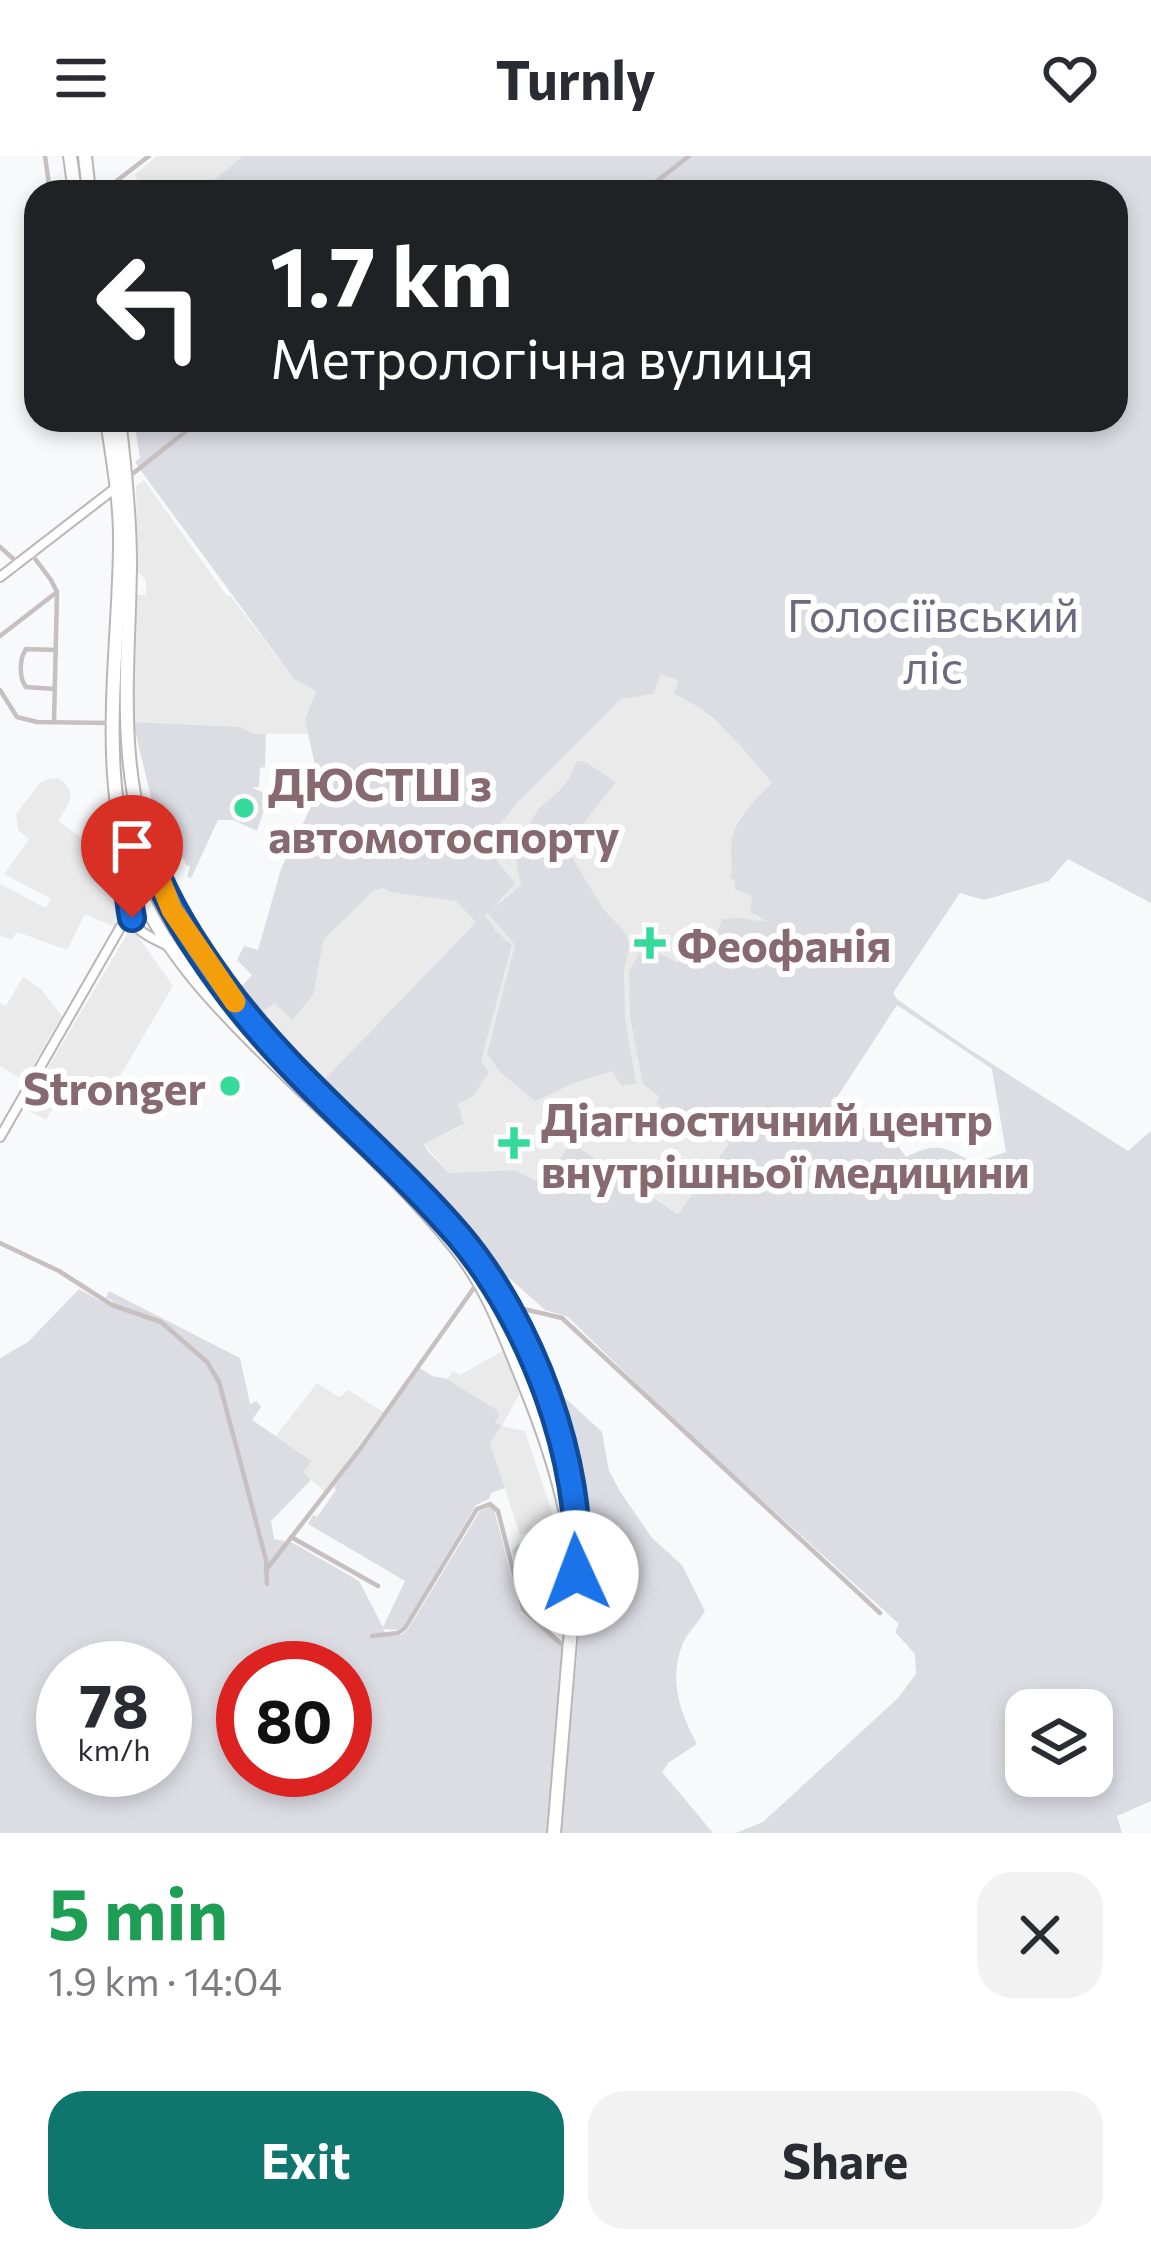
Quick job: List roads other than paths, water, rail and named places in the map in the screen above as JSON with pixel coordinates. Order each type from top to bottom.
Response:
[{"type":"highway","points":[[110,432],[122,483],[114,780],[121,831],[147,907],[176,953],[226,1015],[448,1238],[479,1280],[531,1401],[563,1498],[575,1578]]},
{"type":"highway","points":[[120,432],[130,567],[126,734],[131,785],[140,828],[172,910],[240,1009],[384,1156],[480,1264],[517,1328],[564,1447],[577,1547],[554,1833]]},
{"type":"highway","points":[[121,831],[129,821],[140,828]]},
{"type":"highway","points":[[531,1401],[542,1402],[546,1392]]},
{"type":"street","points":[[121,180],[148,156]]},
{"type":"street","points":[[659,180],[689,156]]},
{"type":"street","points":[[0,577],[185,432]]},
{"type":"street","points":[[0,547],[18,563]]},
{"type":"street","points":[[31,553],[57,592],[54,722]]},
{"type":"street","points":[[0,636],[57,592]]},
{"type":"street","points":[[55,689],[28,688],[21,677],[26,649],[56,650]]},
{"type":"street","points":[[0,690],[17,717],[114,722]]},
{"type":"street","points":[[128,857],[125,880],[131,914],[140,931],[176,953]]},
{"type":"street","points":[[0,1137],[131,914]]},
{"type":"street","points":[[0,1244],[59,1271],[112,1305],[161,1322],[207,1362],[219,1382],[267,1584]]},
{"type":"street","points":[[266,1570],[360,1449],[479,1280]]},
{"type":"street","points":[[502,1301],[562,1318],[880,1612]]},
{"type":"street","points":[[517,1328],[526,1311]]},
{"type":"street","points":[[372,1636],[405,1628],[477,1509],[486,1504],[498,1511],[523,1610],[569,1652]]},
{"type":"street","points":[[291,1538],[378,1586]]},
{"type":"street","points":[[547,1629],[558,1633],[572,1622]]},
{"type":"place","name":"ДЮСТШ з автомотоспорту","points":[[244,808]]},
{"type":"place","name":"Феофанія","points":[[650,943]]},
{"type":"place","name":"Stronger","points":[[230,1086]]},
{"type":"place","name":"Діагностичний центр внутрішньої медицини","points":[[514,1143]]},
{"type":"park label","name":"Голосіївський ліс","points":[[933,639]]}]
